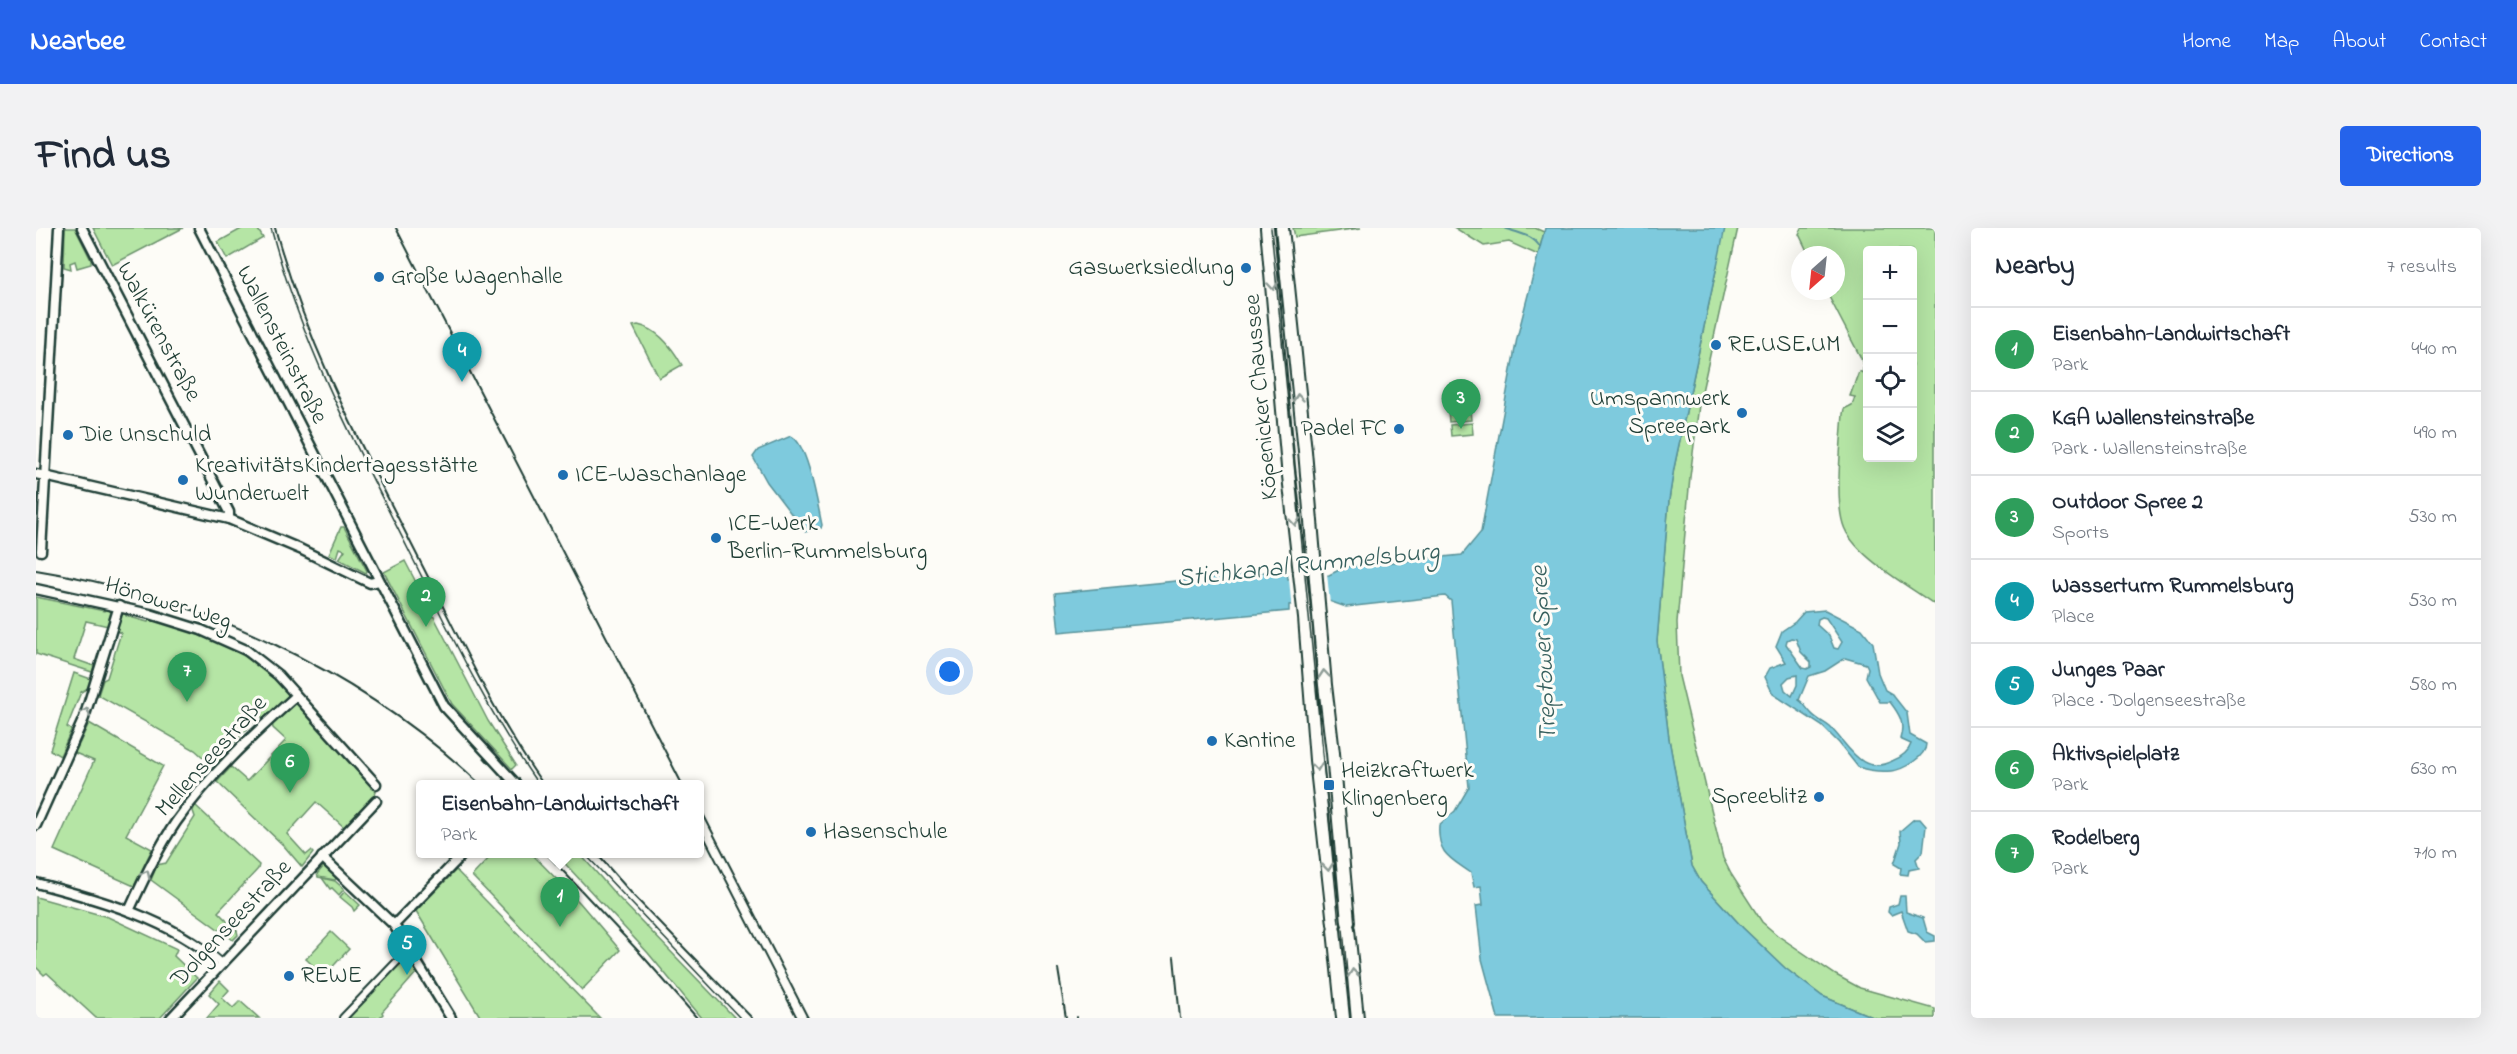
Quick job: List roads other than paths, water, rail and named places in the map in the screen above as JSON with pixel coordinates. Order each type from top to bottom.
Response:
[{"type":"main road","name":"Köpenicker Chaussee","points":[[1267,228],[1342,1018]]},
{"type":"main road","name":"Köpenicker Chaussee","points":[[1282,228],[1298,408],[1305,452],[1318,616],[1334,753],[1357,1018]]},
{"type":"street","points":[[41,551],[40,455],[59,228]]},
{"type":"street","name":"Walkürenstraße","points":[[82,228],[229,512],[229,519]]},
{"type":"street","name":"Wallensteinstraße","points":[[199,228],[449,712],[512,780]]},
{"type":"street","points":[[40,474],[229,519],[300,549],[370,583],[380,581]]},
{"type":"street","name":"Hönower Weg","points":[[36,589],[119,606],[171,620],[231,642],[278,675],[376,784]]},
{"type":"street","points":[[36,825],[84,718],[119,606]]},
{"type":"street","name":"Mellenseestraße","points":[[129,911],[155,856],[176,822],[228,761],[296,696]]},
{"type":"street","name":"Dolgenseestraße","points":[[171,1018],[376,801]]},
{"type":"street","name":"Dolgenseestraße","points":[[322,857],[394,925],[451,1018]]},
{"type":"street","points":[[394,925],[459,858]]},
{"type":"street","points":[[36,883],[129,911],[173,931],[207,951],[222,964]]},
{"type":"street","points":[[343,1018],[410,948]]},
{"type":"water","name":"Treptower Spree","points":[[1545,228],[1725,228],[1674,468],[1669,500],[1657,641],[1669,739],[1692,866],[1701,882],[1743,928],[1785,968],[1822,996],[1875,1018],[1498,1018],[1482,959],[1476,906],[1483,905],[1481,886],[1474,887],[1471,873],[1446,854],[1440,843],[1439,825],[1455,811],[1469,787],[1451,601],[1445,596],[1346,607],[1329,601],[1289,605],[1289,611],[1059,632],[1055,593],[1287,570],[1288,579],[1329,575],[1345,567],[1462,555],[1481,532],[1517,338]]},
{"type":"water","points":[[791,436],[797,441],[807,462],[822,525],[821,528],[805,532],[767,482],[753,457],[758,450]]},
{"type":"water","points":[[1825,610],[1862,629],[1873,643],[1878,673],[1885,690],[1892,694],[1907,713],[1910,735],[1926,744],[1922,754],[1913,762],[1891,771],[1858,767],[1822,726],[1773,694],[1765,677],[1770,668],[1786,662],[1776,646],[1782,631],[1804,612]],"holes":[[[1826,618],[1842,642],[1838,649],[1834,648],[1829,636],[1817,625],[1818,619]],[[1796,639],[1801,652],[1811,662],[1811,667],[1803,668],[1786,644],[1787,640]],[[1845,658],[1866,664],[1868,668],[1866,677],[1880,702],[1890,702],[1899,715],[1902,724],[1900,739],[1911,744],[1906,753],[1881,765],[1864,762],[1830,727],[1813,715],[1799,700],[1809,676],[1825,671]],[[1797,675],[1797,685],[1792,696],[1785,690],[1783,683],[1789,677]]]},
{"type":"water","points":[[1914,819],[1920,819],[1926,826],[1923,852],[1916,859],[1919,868],[1909,870],[1908,875],[1900,874],[1901,868],[1894,864],[1901,843],[1900,831]]},
{"type":"water","points":[[1900,896],[1905,896],[1906,912],[1923,918],[1927,932],[1935,936],[1935,941],[1925,942],[1917,934],[1908,931],[1901,911],[1891,915],[1888,912],[1889,907],[1898,904]]},
{"type":"waterway","points":[[1505,228],[1529,237],[1540,247]]},
{"type":"tram line","points":[[271,228],[298,311],[349,431],[469,669],[502,728],[535,780]]},
{"type":"tram line","points":[[1271,228],[1339,923]]},
{"type":"tram line","points":[[589,858],[740,1018]]},
{"type":"tram line","points":[[1343,929],[1351,1018]]},
{"type":"railway","points":[[275,228],[304,317],[359,441],[479,677],[509,732],[540,780]]},
{"type":"railway","points":[[396,228],[680,780]]},
{"type":"railway","points":[[36,570],[97,582],[157,598],[216,619],[274,644],[329,673],[382,706],[433,743],[475,780]]},
{"type":"railway","points":[[704,816],[808,1018]]},
{"type":"railway","points":[[704,837],[797,1018]]},
{"type":"railway","points":[[551,858],[697,1018]]},
{"type":"railway","points":[[601,858],[634,896],[752,1018]]},
{"type":"railway","points":[[1174,957],[1180,1018]]},
{"type":"railway","points":[[1058,969],[1066,1018]]},
{"type":"place","name":"Gaswerksiedlung","points":[[1246,268]]},
{"type":"place","name":"Große Wagenhalle","points":[[379,277]]},
{"type":"place","name":"RE.USE.UM","points":[[1716,345]]},
{"type":"place","name":"Wasserturm Rummelsburg","points":[[462,382]]},
{"type":"place","name":"Umspannwerk Spreepark","points":[[1742,413]]},
{"type":"place","name":"Padel FC","points":[[1399,429]]},
{"type":"place","name":"Outdoor Spree 2","points":[[1461,429]]},
{"type":"place","name":"Die Unschuld","points":[[68,435]]},
{"type":"place","name":"ICE-Waschanlage","points":[[563,475]]},
{"type":"place","name":"KreativitätsKindertagesstätte Wunderwelt","points":[[183,480]]},
{"type":"place","name":"ICE-Werk Berlin-Rummelsburg","points":[[716,538]]},
{"type":"place","name":"KGA Wallensteinstraße","points":[[426,627]]},
{"type":"place","name":"Rodelberg","points":[[187,702]]},
{"type":"place","name":"Kantine","points":[[1212,741]]},
{"type":"place","name":"Heizkraftwerk Klingenberg","points":[[1329,785]]},
{"type":"place","name":"Aktivspielplatz","points":[[290,793]]},
{"type":"place","name":"Spreeblitz","points":[[1819,797]]},
{"type":"place","name":"Hasenschule","points":[[811,832]]},
{"type":"place","name":"Eisenbahn-Landwirtschaft","points":[[560,927]]},
{"type":"place","name":"Junges Paar","points":[[407,975]]},
{"type":"place","name":"REWE","points":[[289,976]]},
{"type":"water label","name":"Stichkanal Rummelsburg","points":[[1308,566]]}]
